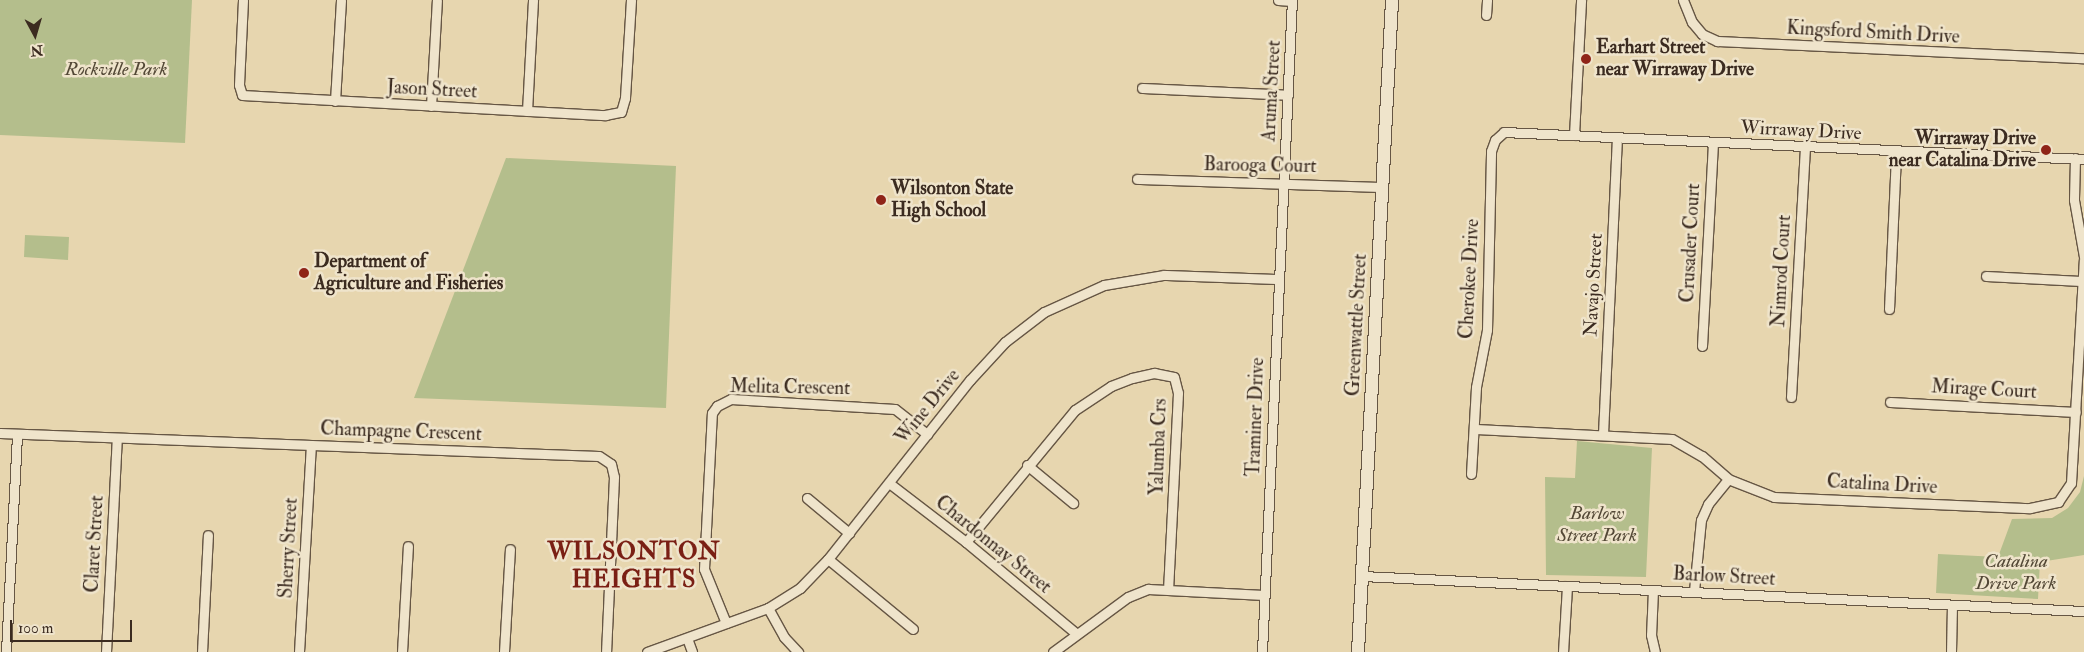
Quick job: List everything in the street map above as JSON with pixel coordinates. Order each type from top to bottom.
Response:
[{"type":"main road","name":"Greenwattle Street","points":[[1358,652],[1392,0]]},
{"type":"street","name":"Jason Street","points":[[243,0],[239,84],[242,95],[605,115],[621,112],[625,98],[631,0]]},
{"type":"street","points":[[335,101],[341,0]]},
{"type":"street","points":[[430,106],[437,0]]},
{"type":"street","points":[[527,111],[533,0]]},
{"type":"street","points":[[1278,0],[1292,0]]},
{"type":"street","name":"Aruma Street","points":[[1284,184],[1292,0]]},
{"type":"street","points":[[1486,14],[1487,0]]},
{"type":"street","points":[[1574,135],[1581,0]]},
{"type":"street","name":"Kingsford Smith Drive","points":[[1683,0],[1692,22],[1702,34],[1717,41],[2084,58]]},
{"type":"street","points":[[1142,88],[1288,94]]},
{"type":"street","name":"Cherokee Drive","points":[[1471,474],[1476,429],[1476,387],[1487,330],[1491,151],[1495,140],[1504,132],[1516,132]]},
{"type":"street","name":"Wirraway Drive","points":[[1516,132],[1896,152],[2079,158]]},
{"type":"street","name":"Navajo Street","points":[[1603,434],[1617,138]]},
{"type":"street","name":"Crusader Court","points":[[1702,346],[1713,143]]},
{"type":"street","name":"Nimrod Court","points":[[1791,397],[1805,147]]},
{"type":"street","points":[[1888,310],[1896,152]]},
{"type":"street","name":"Catalina Drive","points":[[1476,429],[1672,439],[1702,456],[1728,479],[1774,497],[2030,508],[2058,502],[2071,483],[2076,412],[2081,280],[2084,259],[2074,200],[2079,158]]},
{"type":"street","name":"Barooga Court","points":[[1137,179],[1383,186]]},
{"type":"street","name":"Traminer Drive","points":[[1262,652],[1278,279],[1284,184]]},
{"type":"street","name":"Wine Drive","points":[[647,652],[768,608],[800,588],[828,559],[927,434],[1006,342],[1044,312],[1104,285],[1164,275],[1278,279]]},
{"type":"street","points":[[1986,276],[2081,280]]},
{"type":"street","name":"Yalumba Crs","points":[[966,542],[1060,424],[1094,396],[1132,378],[1154,373],[1174,377],[1178,393],[1168,589]]},
{"type":"street","name":"Melita Crescent","points":[[726,623],[704,569],[712,414],[717,406],[731,399],[888,408],[904,413],[927,434]]},
{"type":"street","name":"Mirage Court","points":[[1890,402],[2076,412]]},
{"type":"street","name":"Champagne Crescent","points":[[0,433],[599,456],[611,464],[614,477],[606,652]]},
{"type":"street","points":[[6,652],[17,434]]},
{"type":"street","name":"Claret Street","points":[[106,652],[117,438]]},
{"type":"street","name":"Sherry Street","points":[[299,652],[311,445]]},
{"type":"street","points":[[1027,465],[1073,503]]},
{"type":"street","points":[[1694,591],[1701,520],[1708,504],[1728,479]]},
{"type":"street","name":"Chardonnay Street","points":[[889,483],[966,542],[1076,634]]},
{"type":"street","points":[[807,498],[849,532]]},
{"type":"street","points":[[202,652],[208,535]]},
{"type":"street","points":[[402,652],[408,546]]},
{"type":"street","points":[[504,652],[510,549]]},
{"type":"street","points":[[828,559],[913,629]]},
{"type":"street","name":"Barlow Street","points":[[1362,576],[2084,611]]},
{"type":"street","points":[[1563,652],[1567,586]]},
{"type":"street","points":[[1055,651],[1128,597],[1148,590],[1168,589],[1264,595]]},
{"type":"street","points":[[1653,590],[1651,635],[1655,652]]},
{"type":"street","points":[[1951,652],[1952,605]]},
{"type":"street","points":[[768,608],[798,652]]},
{"type":"street","points":[[687,638],[692,652]]},
{"type":"green space","name":"Rockville Park","points":[[0,0],[192,0],[185,143],[0,135]]},
{"type":"green space","points":[[506,158],[676,166],[666,408],[414,398]]},
{"type":"green space","points":[[25,235],[69,237],[68,260],[24,257]]},
{"type":"green space","name":"Barlow Street Park","points":[[1577,441],[1652,448],[1646,577],[1546,575],[1545,477],[1575,478]]},
{"type":"green space","name":"Catalina Drive Park","points":[[2084,476],[2084,555],[2040,562],[2038,599],[1936,593],[1938,554],[1998,557],[2012,519],[2052,518],[2068,508],[2080,492]]},
{"type":"place","name":"Earhart Street near Wirraway Drive","points":[[1586,59]]},
{"type":"place","name":"Wirraway Drive near Catalina Drive","points":[[2046,150]]},
{"type":"place","name":"Wilsonton State High School","points":[[881,200]]},
{"type":"place","name":"Department of Agriculture and Fisheries","points":[[304,273]]},
{"type":"district","name":"WILSONTON HEIGHTS","points":[[634,566]]}]
